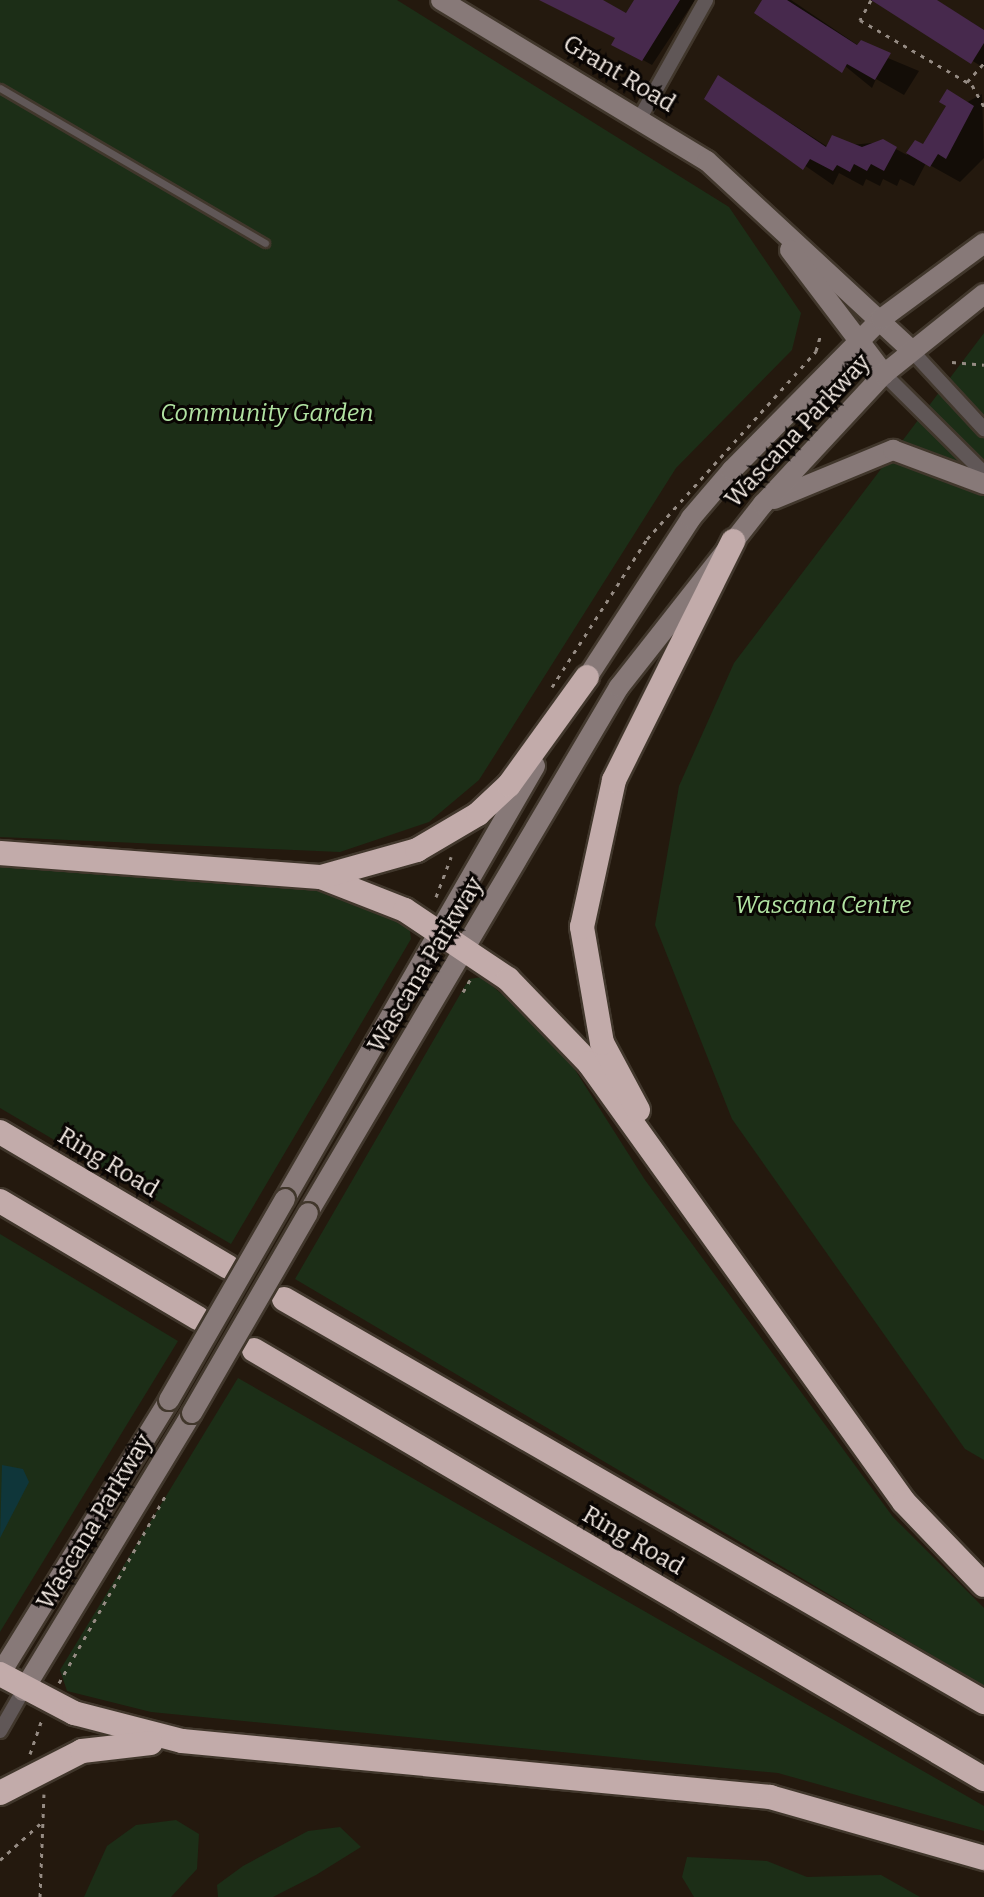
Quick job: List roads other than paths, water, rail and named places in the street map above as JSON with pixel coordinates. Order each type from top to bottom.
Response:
[{"type":"highway","points":[[681,1190],[602,1043],[582,927],[614,780],[733,541]]},
{"type":"highway","points":[[0,853],[321,877],[417,850],[478,814],[509,785],[587,677]]},
{"type":"highway","points":[[321,877],[438,930],[508,979],[589,1063],[904,1502],[984,1585]]},
{"type":"highway","name":"Ring Road","points":[[0,1132],[228,1267]]},
{"type":"highway","points":[[0,1201],[198,1318]]},
{"type":"highway","name":"Ring Road","points":[[284,1299],[984,1702]]},
{"type":"highway","name":"Ring Road","points":[[254,1350],[984,1779]]},
{"type":"highway","points":[[0,1675],[23,1691],[74,1713],[182,1741],[770,1797],[984,1858]]},
{"type":"highway","points":[[0,1793],[82,1751],[182,1741]]},
{"type":"main road","name":"Grant Road","points":[[441,0],[641,116],[758,208],[911,350]]},
{"type":"main road","name":"Grant Road","points":[[758,208],[884,374]]},
{"type":"main road","name":"Wascana Parkway","points":[[0,1675],[169,1400],[587,677],[691,518],[881,319],[984,243]]},
{"type":"main road","name":"Wascana Parkway","points":[[23,1691],[192,1413],[619,687],[763,504],[884,374],[984,294]]},
{"type":"main road","points":[[763,504],[893,450],[984,484]]},
{"type":"street","points":[[641,116],[706,0]]},
{"type":"street","points":[[911,350],[984,429]]},
{"type":"street","points":[[884,374],[984,473]]},
{"type":"street","name":"Wascana Parkway","points":[[0,1731],[23,1691]]},
{"type":"lane","points":[[0,88],[265,243]]},
{"type":"water","points":[[2,1465],[23,1469],[29,1482],[0,1538]]},
{"type":"park label","name":"Community Garden","points":[[267,414]]},
{"type":"park label","name":"Wascana Centre","points":[[823,906]]}]
